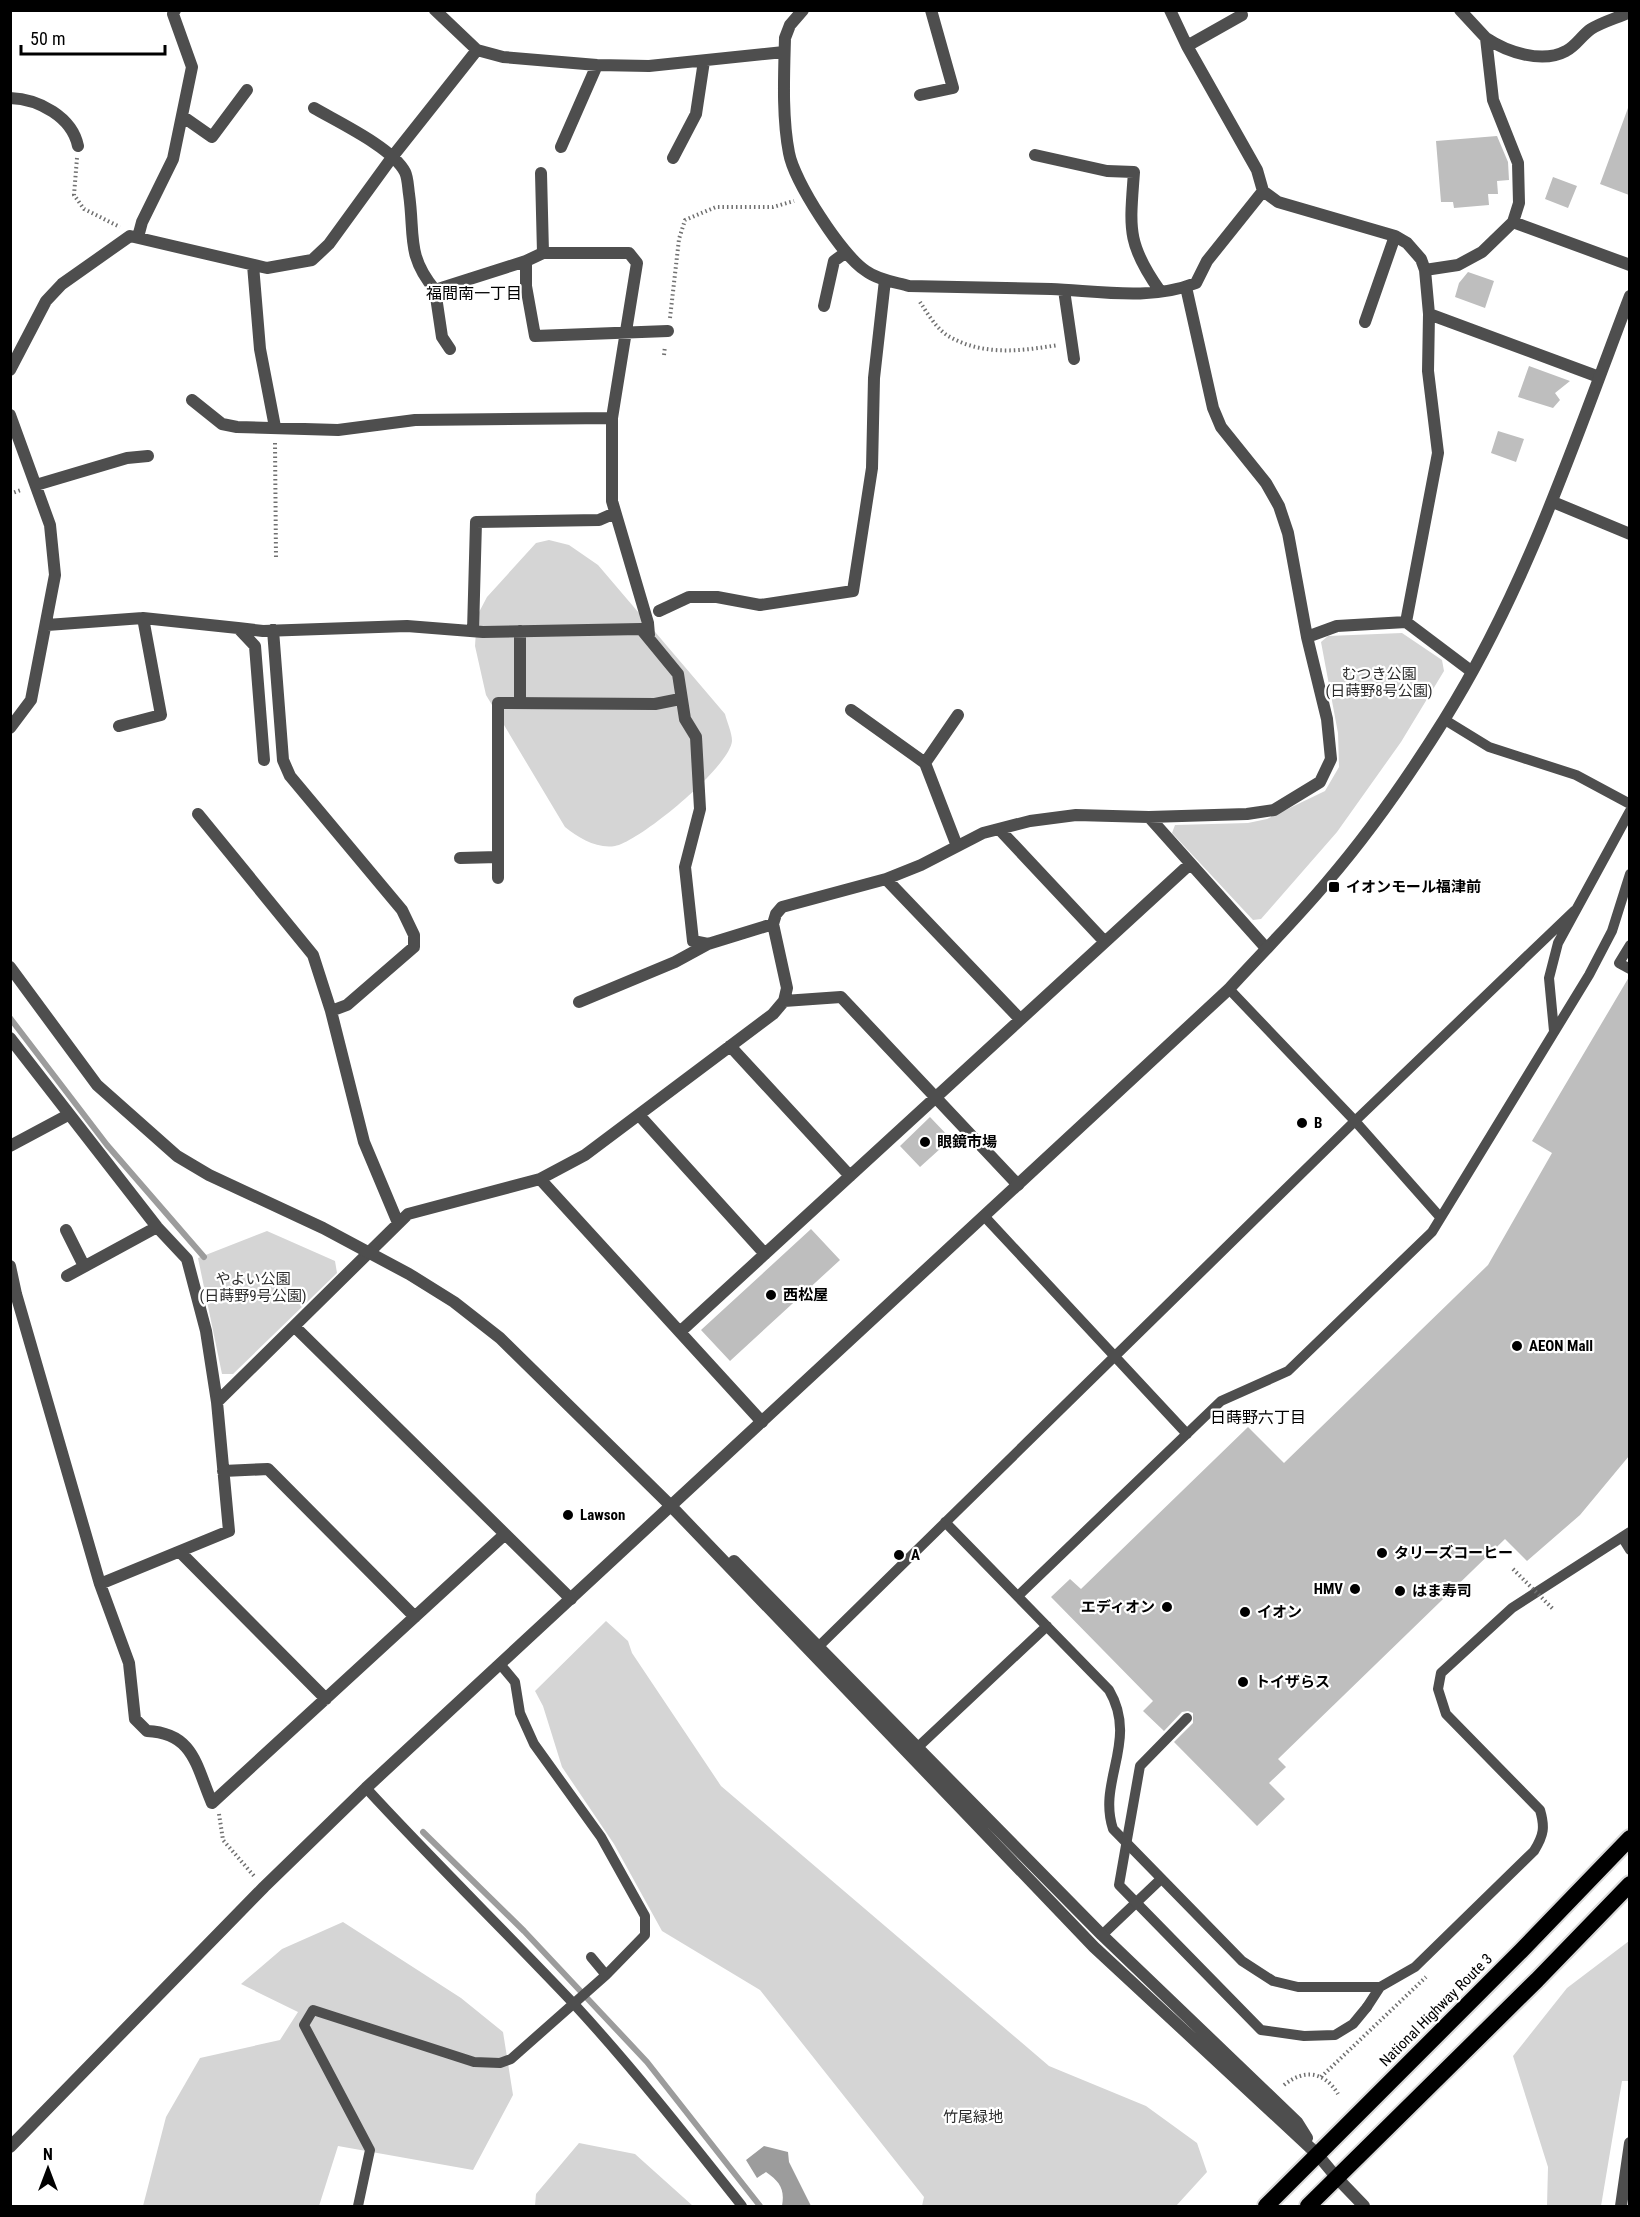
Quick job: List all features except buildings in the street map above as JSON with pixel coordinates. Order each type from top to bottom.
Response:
[{"type":"highway","name":"National Highway Route 3","points":[[1266,2206],[1521,1951],[1629,1838]]},
{"type":"highway","points":[[1308,2206],[1538,1980],[1629,1884]]},
{"type":"street","points":[[10,370],[46,302],[63,284],[134,236],[173,159],[192,67],[181,42],[173,14],[175,10]]},
{"type":"street","points":[[435,10],[477,50],[503,57],[597,65],[649,66],[784,52]]},
{"type":"street","points":[[803,10],[790,25],[785,38],[784,52],[789,153],[793,168],[845,253],[866,272],[885,280],[909,286],[1064,290],[1160,291],[1186,287],[1196,283],[1207,261],[1263,191]]},
{"type":"street","points":[[920,94],[954,88],[931,10]]},
{"type":"street","points":[[1170,10],[1187,46],[1257,170],[1263,191],[1278,202],[1395,236],[1407,243],[1421,259],[1425,270],[1429,314],[1428,371],[1438,453],[1406,622]]},
{"type":"street","points":[[1460,10],[1486,38],[1521,54],[1566,51],[1591,29],[1629,12]]},
{"type":"street","points":[[1187,46],[1242,15]]},
{"type":"street","points":[[1425,270],[1458,265],[1482,252],[1514,222],[1519,203],[1518,163],[1493,100],[1486,38]]},
{"type":"street","points":[[134,236],[267,268],[312,260],[329,244],[393,156],[477,50]]},
{"type":"street","points":[[673,158],[696,114],[704,61]]},
{"type":"street","points":[[561,147],[597,65]]},
{"type":"street","points":[[182,116],[212,137],[247,90]]},
{"type":"street","points":[[10,98],[29,101],[52,111],[67,123],[76,135],[78,146]]},
{"type":"street","points":[[314,108],[393,156],[405,172],[412,218],[411,247],[420,272],[435,290],[442,337],[450,349]]},
{"type":"street","points":[[1035,155],[1107,171],[1134,172],[1130,226],[1138,259],[1160,291]]},
{"type":"street","points":[[541,173],[543,253]]},
{"type":"street","points":[[1514,222],[1629,266]]},
{"type":"street","points":[[1365,322],[1395,236]]},
{"type":"street","points":[[435,290],[526,261],[543,253],[629,253],[637,263],[612,418],[612,501],[648,623],[649,635]]},
{"type":"street","points":[[824,306],[834,261],[845,253]]},
{"type":"street","points":[[526,261],[526,286],[535,336],[668,332]]},
{"type":"street","points":[[253,265],[260,349],[275,427]]},
{"type":"street","points":[[659,611],[689,597],[717,597],[760,605],[854,591],[872,468],[874,378],[885,280]]},
{"type":"street","points":[[218,1402],[408,1214],[540,1179],[585,1155],[773,1014],[784,1000],[785,974],[773,924],[776,914],[783,907],[886,879],[921,865],[983,833],[1029,821],[1076,815],[1149,817],[1247,814],[1274,810],[1320,782],[1331,759],[1327,718],[1308,637],[1288,533],[1279,506],[1266,483],[1221,427],[1213,408],[1186,287]]},
{"type":"street","points":[[1064,290],[1074,359]]},
{"type":"street","points":[[10,2146],[264,1887],[366,1788],[1228,989],[1326,883],[1372,826],[1445,720],[1515,586],[1553,502],[1629,296]]},
{"type":"street","points":[[1429,314],[1599,377]]},
{"type":"street","points":[[192,400],[222,424],[338,430],[416,420],[612,418]]},
{"type":"street","points":[[10,414],[50,525],[55,575],[31,700],[10,728]]},
{"type":"street","points":[[36,485],[127,458],[148,456]]},
{"type":"street","points":[[1553,502],[1629,534]]},
{"type":"street","points":[[473,631],[476,522],[599,520],[615,513]]},
{"type":"street","points":[[47,625],[143,618],[273,630],[407,626],[473,631],[641,628],[649,635],[678,674],[680,699],[685,719],[696,737],[700,809],[685,867],[693,941],[708,944]]},
{"type":"street","points":[[119,726],[161,715],[143,618]]},
{"type":"street","points":[[1308,637],[1336,626],[1406,622],[1471,671]]},
{"type":"street","points":[[238,628],[255,646],[264,760]]},
{"type":"street","points":[[273,630],[283,760],[290,776],[402,910],[414,935],[414,947],[347,1005],[331,1011]]},
{"type":"street","points":[[520,631],[520,703]]},
{"type":"street","points":[[498,878],[498,703],[655,704],[680,699]]},
{"type":"street","points":[[851,710],[925,763],[957,846]]},
{"type":"street","points":[[925,763],[958,715]]},
{"type":"street","points":[[198,814],[313,955],[331,1011],[364,1142],[398,1223]]},
{"type":"street","points":[[1149,817],[1266,948]]},
{"type":"street","points":[[999,829],[1105,942]]},
{"type":"street","points":[[460,858],[498,857]]},
{"type":"street","points":[[681,1331],[1190,864]]},
{"type":"street","points":[[886,879],[1020,1019]]},
{"type":"street","points":[[579,1002],[675,962],[708,944],[773,924]]},
{"type":"street","points":[[10,967],[98,1084],[177,1156],[209,1175],[370,1252],[454,1302],[500,1338],[815,1650],[918,1747],[1102,1935],[1297,2122],[1317,2154]]},
{"type":"street","points":[[784,1000],[841,997],[1018,1185]]},
{"type":"street","points":[[10,1038],[157,1227],[187,1259],[206,1331],[218,1402],[230,1531],[100,1584]]},
{"type":"street","points":[[730,1046],[850,1176]]},
{"type":"street","points":[[10,1146],[68,1115]]},
{"type":"street","points":[[639,1115],[765,1254]]},
{"type":"street","points":[[540,1179],[762,1422]]},
{"type":"street","points":[[67,1276],[157,1227]]},
{"type":"street","points":[[66,1230],[84,1266]]},
{"type":"street","points":[[10,1266],[19,1305],[100,1584],[129,1663],[135,1719],[147,1731],[165,1732],[179,1738],[189,1750],[212,1803],[504,1535]]},
{"type":"street","points":[[295,1327],[571,1599]]},
{"type":"street","points":[[223,1471],[268,1469],[416,1617]]},
{"type":"street","points":[[180,1552],[326,1699]]},
{"type":"street","points":[[815,1650],[1094,1947],[1317,2154],[1364,2206]]},
{"type":"street","points":[[1621,2206],[1629,2143]]},
{"type":"lane","points":[[1445,720],[1490,747],[1576,775],[1629,804]]},
{"type":"lane","points":[[1554,1031],[1549,978],[1558,943],[1629,811]]},
{"type":"lane","points":[[1018,1596],[1221,1401],[1288,1371],[1432,1232],[1589,975],[1612,931],[1629,874]]},
{"type":"lane","points":[[815,1650],[1355,1121],[1574,911]]},
{"type":"lane","points":[[1629,945],[1618,963],[1629,969]]},
{"type":"lane","points":[[1228,989],[1355,1121],[1440,1217]]},
{"type":"lane","points":[[984,1216],[1187,1434]]},
{"type":"lane","points":[[945,1522],[1109,1690],[1119,1708],[1122,1729],[1108,1814],[1113,1829],[1242,1961],[1273,1981],[1298,1987],[1380,1987]]},
{"type":"lane","points":[[1187,1719],[1140,1766],[1119,1885],[1261,2030],[1304,2036],[1335,2035],[1353,2024],[1380,1987],[1415,1967],[1534,1851],[1543,1837],[1544,1825],[1540,1809],[1446,1714],[1438,1689],[1441,1672],[1512,1608],[1626,1535],[1629,1550]]},
{"type":"lane","points":[[918,1747],[1047,1626]]},
{"type":"lane","points":[[358,2206],[370,2150],[304,2025],[313,2010],[474,2062],[500,2063],[511,2059],[574,2004],[645,1935],[645,1916],[601,1837],[534,1744],[520,1713],[515,1682],[500,1664]]},
{"type":"lane","points":[[366,1788],[427,1855],[574,2004],[666,2111],[742,2206]]},
{"type":"lane","points":[[1102,1935],[1161,1880]]},
{"type":"lane","points":[[591,1957],[606,1975]]},
{"type":"path","points":[[78,146],[74,195],[84,208],[134,236]]},
{"type":"path","points":[[664,356],[679,239],[685,220],[716,207],[773,207],[809,195]]},
{"type":"path","points":[[909,286],[933,321],[950,337],[993,351],[1019,351],[1072,343]]},
{"type":"path","points":[[275,427],[276,559]]},
{"type":"path","points":[[1513,1569],[1553,1609]]},
{"type":"path","points":[[212,1803],[219,1814],[223,1840],[264,1887]]},
{"type":"path","points":[[1321,2077],[1427,1978],[1415,1967]]},
{"type":"path","points":[[1284,2085],[1300,2076],[1321,2077],[1330,2082],[1338,2094]]},
{"type":"green space","points":[[549,540],[569,545],[598,565],[725,714],[731,735],[732,741],[727,753],[700,785],[643,832],[615,846],[595,844],[582,839],[565,827],[486,695],[475,646],[477,616],[487,597],[536,543]]},
{"type":"green space","name":"むつき公園 (日蒔野8号公園)","points":[[1402,633],[1442,660],[1444,671],[1401,742],[1337,832],[1261,919],[1253,920],[1172,833],[1175,825],[1248,823],[1267,819],[1325,791],[1339,767],[1338,733],[1321,642],[1328,636]]},
{"type":"green space","name":"やよい公園 (日蒔野9号公園)","points":[[267,1231],[335,1261],[337,1273],[233,1374],[222,1374],[198,1258]]},
{"type":"green space","name":"竹尾緑地","points":[[606,1621],[628,1641],[632,1653],[721,1786],[1049,2066],[1146,2106],[1197,2143],[1207,2172],[1176,2206],[922,2206],[924,2197],[760,1990],[662,1931],[614,1844],[562,1767],[543,1706],[535,1691]]},
{"type":"green space","points":[[343,1922],[461,1998],[503,2032],[513,2095],[473,2170],[338,2146],[319,2206],[143,2206],[166,2117],[200,2058],[280,2040],[298,2012],[241,1984],[282,1949]]},
{"type":"green space","points":[[1629,1941],[1629,2081],[1622,2081],[1601,2206],[1547,2206],[1548,2167],[1513,2056],[1567,1988]]},
{"type":"green space","points":[[579,2143],[635,2154],[693,2206],[535,2206],[536,2194]]},
{"type":"shaded area","points":[[764,2146],[788,2152],[789,2162],[811,2206],[782,2206],[782,2190],[775,2179],[766,2172],[757,2178],[746,2160]]},
{"type":"waterway","points":[[10,1018],[107,1145],[204,1257]]},
{"type":"waterway","points":[[423,1832],[524,1931],[647,2062],[760,2206]]},
{"type":"place","name":"イオンモール福津前","points":[[1334,887]]},
{"type":"place","name":"B","points":[[1302,1123]]},
{"type":"place","name":"眼鏡市場","points":[[925,1142]]},
{"type":"place","name":"西松屋","points":[[771,1295]]},
{"type":"place","name":"AEON Mall","points":[[1517,1346]]},
{"type":"place","name":"Lawson","points":[[568,1515]]},
{"type":"place","name":"タリーズコーヒー","points":[[1382,1553]]},
{"type":"place","name":"A","points":[[899,1555]]},
{"type":"place","name":"HMV","points":[[1355,1589]]},
{"type":"place","name":"はま寿司","points":[[1400,1591]]},
{"type":"place","name":"エディオン","points":[[1167,1607]]},
{"type":"place","name":"イオン","points":[[1245,1612]]},
{"type":"place","name":"トイザらス","points":[[1243,1682]]},
{"type":"district","name":"福間南一丁目","points":[[474,293]]},
{"type":"district","name":"日蒔野六丁目","points":[[1258,1417]]}]
